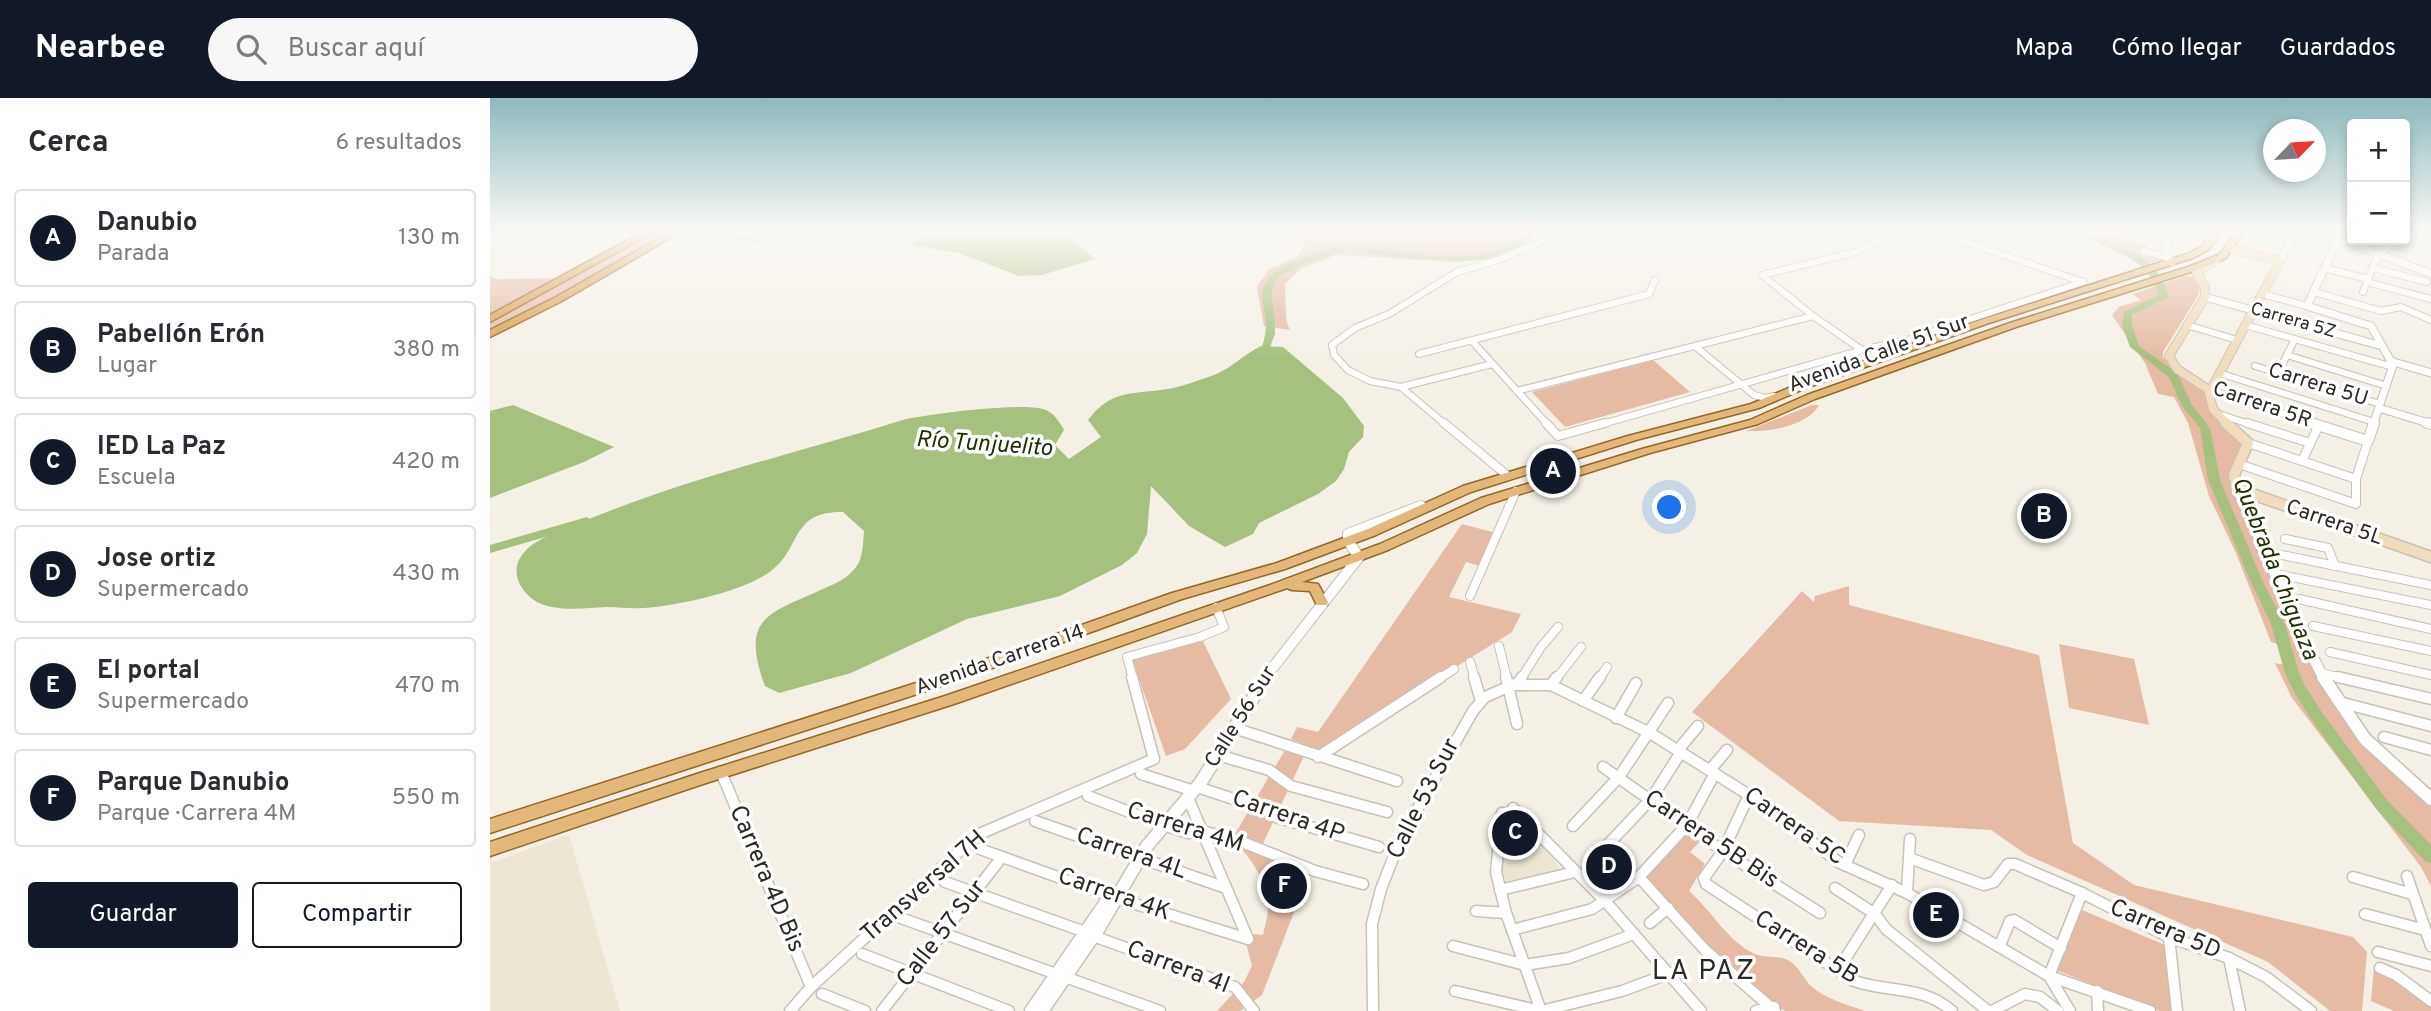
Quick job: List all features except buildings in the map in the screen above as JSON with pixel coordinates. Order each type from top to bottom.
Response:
[{"type":"highway","points":[[490,319],[577,272]]},
{"type":"highway","points":[[490,334],[608,272]]},
{"type":"main road","name":"Avenida Calle 51 Sur","points":[[1508,477],[1632,438],[1749,408],[1986,321],[2144,272]]},
{"type":"main road","name":"Avenida Calle 51 Sur","points":[[1516,491],[1646,451],[1754,422],[1825,392],[2012,325],[2181,272]]},
{"type":"main road","points":[[2187,325],[2205,297],[2205,287],[2197,272]]},
{"type":"main road","points":[[2238,489],[2234,475],[2248,443],[2215,413],[2209,400],[2209,390],[2274,272]]},
{"type":"main road","name":"Carrera 5R","points":[[2187,325],[2169,353],[2170,361],[2177,369],[2209,390]]},
{"type":"main road","points":[[1878,360],[1892,369]]},
{"type":"main road","name":"Avenida Carrera 14","points":[[490,825],[907,692],[1160,601],[1263,572],[1393,523],[1439,500],[1508,477]]},
{"type":"main road","name":"Carrera 5L","points":[[2238,489],[2431,557]]},
{"type":"main road","name":"Avenida Carrera 14","points":[[490,849],[721,772],[902,716],[1274,588],[1396,543],[1459,512],[1516,491]]},
{"type":"main road","points":[[1274,588],[1310,586],[1316,589],[1322,602]]},
{"type":"street","points":[[1459,272],[1389,314],[1355,328],[1332,345],[1336,359],[1366,381],[1401,387],[1492,364]]},
{"type":"street","points":[[1776,272],[1762,275],[1765,280],[1862,350]]},
{"type":"street","points":[[1472,341],[1558,436],[1862,350],[1907,340],[2083,283],[2050,272]]},
{"type":"street","points":[[2307,306],[2323,272]]},
{"type":"street","points":[[2338,272],[2431,299]]},
{"type":"street","points":[[2363,292],[2371,272]]},
{"type":"street","points":[[2386,272],[2427,282]]},
{"type":"street","points":[[2422,296],[2430,274]]},
{"type":"street","points":[[2394,289],[2399,275]]},
{"type":"street","points":[[1419,354],[1649,294],[1655,280]]},
{"type":"street","points":[[2314,292],[2383,311],[2399,306],[2431,320]]},
{"type":"street","points":[[2239,464],[2356,504],[2356,480],[2392,364],[2368,324],[2262,294]]},
{"type":"street","name":"Carrera 5Z","points":[[2205,297],[2382,346]]},
{"type":"street","points":[[1517,391],[1813,316]]},
{"type":"street","points":[[2245,324],[2431,373]]},
{"type":"street","points":[[2187,325],[2237,340]]},
{"type":"street","points":[[2278,373],[2295,339]]},
{"type":"street","points":[[1693,347],[1738,385],[1748,397],[1749,408]]},
{"type":"street","points":[[2287,355],[2387,386]]},
{"type":"street","name":"Carrera 5U","points":[[2255,366],[2431,424]]},
{"type":"street","points":[[2219,373],[2374,422]]},
{"type":"street","points":[[1738,385],[1761,398],[1787,393]]},
{"type":"street","points":[[1401,387],[1508,477]]},
{"type":"street","name":"Carrera 5R","points":[[2209,390],[2368,441]]},
{"type":"street","points":[[2215,413],[2310,443]]},
{"type":"street","points":[[2302,461],[2319,425]]},
{"type":"street","points":[[2248,443],[2356,480]]},
{"type":"street","points":[[2238,489],[2320,673],[2337,701],[2358,730],[2395,768],[2431,799]]},
{"type":"street","points":[[1470,596],[1516,491]]},
{"type":"street","points":[[2285,539],[2328,548],[2335,566]]},
{"type":"street","points":[[1348,541],[1359,557]]},
{"type":"street","points":[[2267,552],[2431,585]]},
{"type":"street","name":"Calle 56 Sur","points":[[1031,1011],[1061,975],[1139,857],[1193,792],[1273,665],[1359,557]]},
{"type":"street","points":[[2276,574],[2431,605]]},
{"type":"street","points":[[2299,599],[2431,629]]},
{"type":"street","points":[[1124,639],[1127,657],[1200,637],[1224,627],[1216,607]]},
{"type":"street","points":[[2313,626],[2431,651]]},
{"type":"street","name":"Calle 53 Sur","points":[[1373,1011],[1371,936],[1381,889],[1411,818],[1434,784],[1465,721],[1481,701],[1519,682],[1541,647],[1558,627]]},
{"type":"street","points":[[1499,646],[1512,685],[1517,724]]},
{"type":"street","points":[[1551,685],[1581,647]]},
{"type":"street","points":[[2330,652],[2431,675]]},
{"type":"street","name":"Transversal 7H","points":[[790,1011],[811,987],[977,835],[1154,759],[1127,657]]},
{"type":"street","points":[[1470,662],[1481,701]]},
{"type":"street","points":[[1583,701],[1606,667]]},
{"type":"street","points":[[1318,757],[1454,669]]},
{"type":"street","points":[[2320,673],[2431,699]]},
{"type":"street","points":[[1616,718],[1636,683]]},
{"type":"street","name":"Carrera 5C","points":[[1512,685],[1551,685],[1650,733],[1749,795],[1845,865],[1907,893],[2049,976],[2150,1011]]},
{"type":"street","points":[[2337,701],[2431,726]]},
{"type":"street","points":[[1573,826],[1619,777],[1668,703]]},
{"type":"street","points":[[1598,855],[1651,799],[1698,726]]},
{"type":"street","points":[[1234,728],[1290,744],[1318,757],[1397,781]]},
{"type":"street","points":[[2384,737],[2431,750]]},
{"type":"street","points":[[1512,930],[1592,909],[1639,877],[1687,825],[1712,771],[1727,750]]},
{"type":"street","points":[[1218,755],[1269,770],[1291,786],[1387,812]]},
{"type":"street","name":"Carrera 5B Bis","points":[[1604,767],[1723,851],[1820,913]]},
{"type":"street","name":"Carrera 4D Bis","points":[[721,772],[811,987]]},
{"type":"street","name":"Carrera 4P","points":[[1141,774],[1193,792],[1267,810],[1276,817],[1379,847]]},
{"type":"street","points":[[1193,792],[1202,831],[1226,888]]},
{"type":"street","points":[[1723,851],[1749,795]]},
{"type":"street","name":"Carrera 4M","points":[[1088,796],[1163,825],[1188,833],[1202,831],[1237,840],[1315,871],[1363,884]]},
{"type":"street","points":[[1513,808],[1606,902],[1701,1011]]},
{"type":"street","points":[[1502,813],[1496,855],[1500,890],[1541,1011]]},
{"type":"street","name":"Carrera 4L","points":[[1035,821],[1226,888]]},
{"type":"street","points":[[1845,865],[1859,835]]},
{"type":"street","points":[[1907,893],[1910,839]]},
{"type":"street","name":"Carrera 4K","points":[[980,849],[1113,896],[1248,939],[1226,888]]},
{"type":"street","name":"Carrera 5B","points":[[1723,851],[1703,878],[1704,883],[1854,981],[1879,989],[1923,991],[1952,1011]]},
{"type":"street","name":"Calle 57 Sur","points":[[882,1011],[1002,857]]},
{"type":"street","name":"Carrera 5D","points":[[1909,858],[1984,885],[1990,884],[2011,863],[2082,893],[2169,937],[2229,958],[2266,977],[2308,1010]]},
{"type":"street","points":[[1500,890],[1575,872]]},
{"type":"street","points":[[2407,876],[2431,946]]},
{"type":"street","points":[[1639,877],[1705,950],[1775,1009]]},
{"type":"street","points":[[2353,877],[2412,894]]},
{"type":"street","name":"Carrera 4I","points":[[945,881],[1235,987],[1254,1011]]},
{"type":"street","points":[[1838,970],[1892,885]]},
{"type":"street","points":[[1835,888],[1875,914],[1886,929],[1990,1011],[2021,992],[2033,993],[2058,1011]]},
{"type":"street","points":[[2070,1011],[2049,976],[2082,893]]},
{"type":"street","points":[[1650,923],[1668,908]]},
{"type":"street","points":[[1476,911],[1506,913]]},
{"type":"street","points":[[2365,914],[2425,930]]},
{"type":"street","points":[[901,918],[1160,1011]]},
{"type":"street","points":[[2000,945],[2010,921],[2019,922],[2061,948]]},
{"type":"street","points":[[1453,946],[1525,965],[1569,957],[1634,934]]},
{"type":"street","points":[[2169,937],[2177,1011]]},
{"type":"street","points":[[2378,952],[2431,966]]},
{"type":"street","points":[[862,954],[1009,1011]]},
{"type":"street","points":[[2229,958],[2241,1011]]},
{"type":"street","points":[[2380,968],[2396,975],[2431,1001]]},
{"type":"street","points":[[1455,991],[1541,1011],[1620,992],[1668,974]]},
{"type":"street","name":"Calle 56 Sur","points":[[1042,1011],[1061,975]]},
{"type":"street","points":[[2097,991],[2098,1011]]},
{"type":"street","points":[[822,994],[864,1011]]},
{"type":"street","points":[[1756,1011],[1775,1009]]},
{"type":"shaded area","points":[[580,272],[602,272],[490,333],[490,321]]},
{"type":"shaded area","points":[[1267,272],[1298,272],[1285,284],[1286,320],[1290,330],[1264,326],[1257,287]]},
{"type":"shaded area","points":[[490,276],[495,279],[560,278],[490,315]]},
{"type":"shaded area","points":[[2185,276],[2194,277],[2200,285],[2199,294],[2163,352],[2163,357],[2178,373],[2205,391],[2210,408],[2244,443],[2232,468],[2332,699],[2431,801],[2431,886],[2421,867],[2292,698],[2275,663],[2285,665],[2280,645],[2271,642],[2236,553],[2209,496],[2188,423],[2174,397],[2158,394],[2145,363],[2112,315],[2119,307],[2141,300],[2132,294]]},
{"type":"shaded area","points":[[1653,360],[1690,392],[1565,427],[1532,392]]},
{"type":"shaded area","points":[[1812,405],[1819,405],[1814,412],[1797,423],[1776,429],[1746,431]]},
{"type":"shaded area","points":[[1462,524],[1496,533],[1480,566],[1466,562],[1449,597],[1521,614],[1512,632],[1321,751],[1291,739],[1297,727],[1318,732]]},
{"type":"shaded area","points":[[1849,586],[1849,605],[2039,655],[2073,843],[2134,885],[2353,937],[2367,952],[2362,1011],[2330,1011],[2268,962],[2027,855],[1991,830],[1839,821],[1692,712],[1802,591],[1814,602],[1815,596]]},
{"type":"shaded area","points":[[1199,633],[1231,699],[1185,749],[1166,756],[1130,653]]},
{"type":"shaded area","points":[[2059,644],[2134,659],[2149,725],[2069,708]]},
{"type":"shaded area","points":[[1288,745],[1305,754],[1259,852],[1310,871],[1262,995],[1240,1011],[1217,1011],[1244,982],[1252,966],[1246,943],[1254,934],[1263,935],[1268,910],[1262,879],[1232,839]]},
{"type":"shaded area","points":[[1505,813],[1550,853],[1560,871],[1506,885],[1499,864]]},
{"type":"shaded area","points":[[1687,828],[1704,837],[1690,852],[1705,864],[1689,891],[1728,934],[1755,954],[1791,962],[1809,984],[1824,995],[1865,1011],[1786,1011],[1774,1005],[1711,950],[1644,877]]},
{"type":"shaded area","points":[[569,835],[620,1011],[490,1011],[490,863]]},
{"type":"shaded area","points":[[2082,910],[2172,948],[2178,1011],[2160,1011],[2056,970]]},
{"type":"shaded area","points":[[2374,968],[2431,1006],[2431,1011],[2394,1011],[2371,1001]]},
{"type":"water","points":[[1008,272],[1053,272],[1042,275],[1019,276]]},
{"type":"water","points":[[1261,346],[1283,347],[1343,398],[1364,426],[1363,437],[1349,452],[1344,469],[1336,481],[1318,494],[1259,523],[1253,534],[1225,547],[1189,526],[1151,486],[1147,534],[1137,553],[1122,565],[1060,596],[967,619],[851,673],[779,693],[765,686],[756,644],[758,631],[765,620],[775,612],[842,580],[858,564],[864,531],[843,512],[826,513],[805,524],[781,562],[771,571],[744,585],[692,601],[644,608],[564,608],[539,603],[527,594],[519,582],[517,568],[522,555],[534,544],[558,531],[702,479],[906,419],[1000,408],[1046,410],[1055,416],[1064,430],[1055,445],[1069,459],[1101,437],[1088,420],[1112,399],[1174,388],[1208,377],[1227,369]]},
{"type":"water","points":[[513,405],[614,447],[584,462],[490,498],[490,411]]},
{"type":"waterway","name":"Río Tunjuelito","points":[[1261,360],[1271,328],[1267,291],[1270,282],[1282,272]]},
{"type":"waterway","name":"Quebrada Chiguaza","points":[[2152,272],[2164,296],[2127,314],[2127,325],[2135,347],[2173,375],[2187,406],[2205,428],[2214,480],[2257,582],[2278,624],[2299,688],[2382,805],[2431,856]]},
{"type":"waterway","name":"Río Tunjuelito","points":[[490,549],[587,521]]},
{"type":"place","name":"Danubio","points":[[1553,471]]},
{"type":"place","name":"Pabellón Erón","points":[[2044,516]]},
{"type":"place","name":"IED La Paz","points":[[1515,833]]},
{"type":"place","name":"Jose ortiz","points":[[1609,867]]},
{"type":"place","name":"Parque Danubio","points":[[1284,886]]},
{"type":"place","name":"El portal","points":[[1936,915]]},
{"type":"district","name":"LA PAZ","points":[[1704,972]]}]
